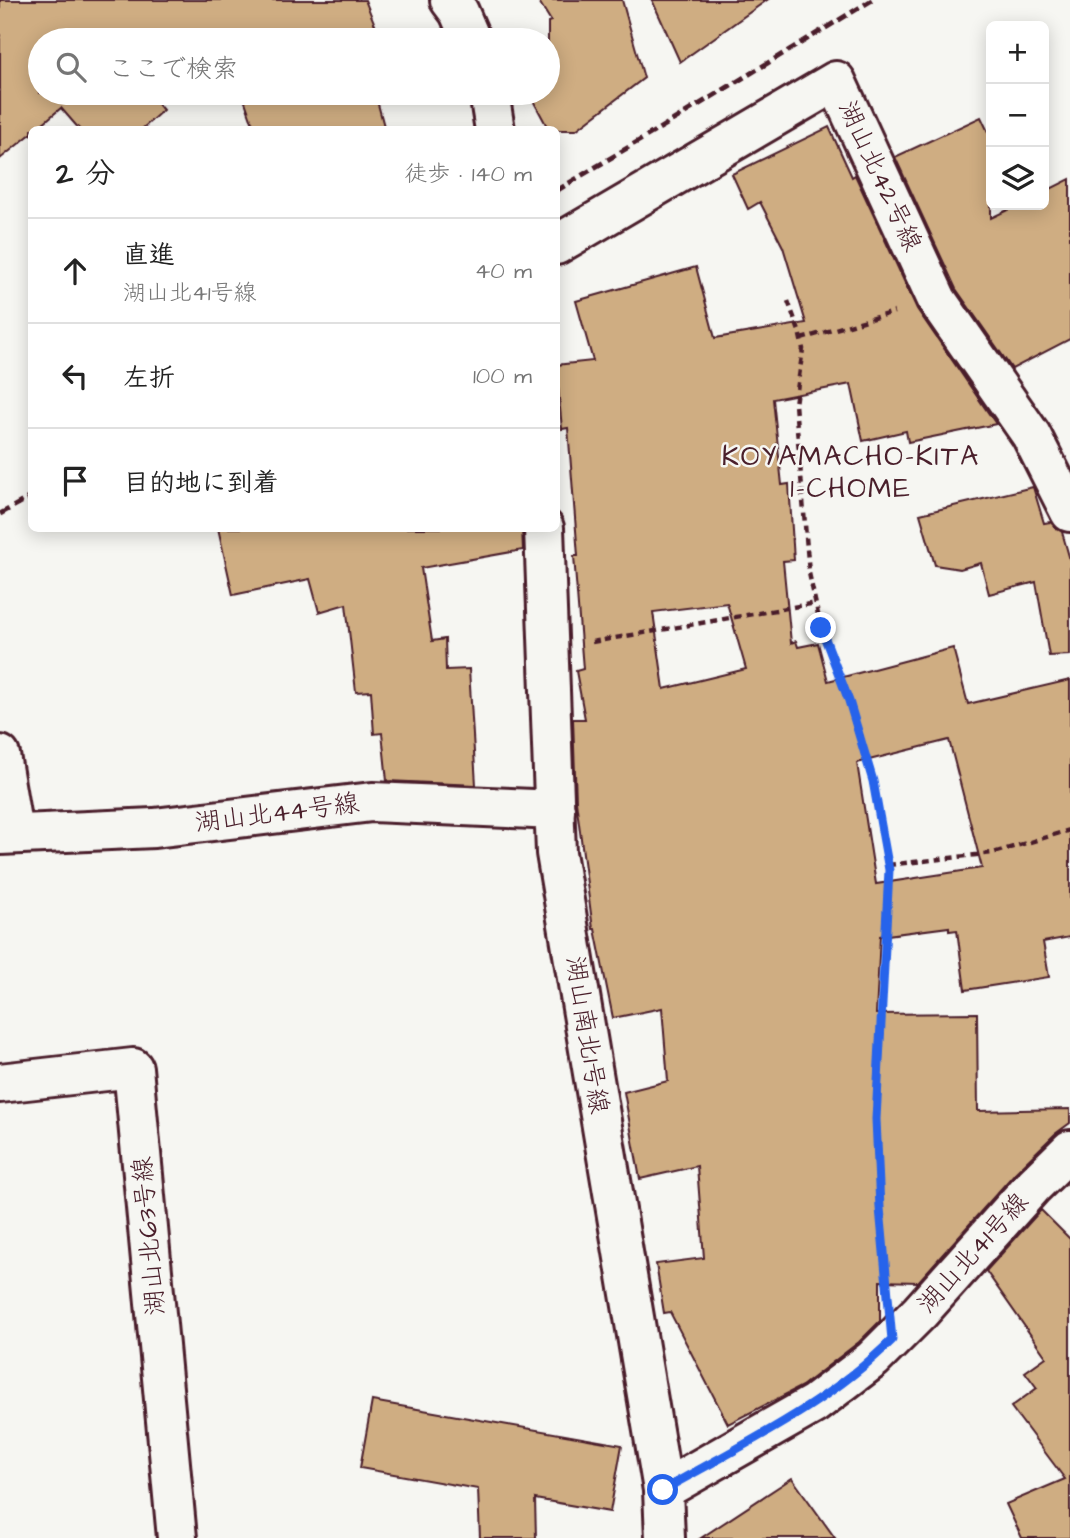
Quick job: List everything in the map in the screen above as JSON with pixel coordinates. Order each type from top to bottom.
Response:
[{"type":"street","name":"湖山北42号線","points":[[560,243],[836,81],[937,300],[1031,435],[1070,512]]},
{"type":"street","points":[[491,105],[494,126]]},
{"type":"street","name":"湖山南北1号線","points":[[544,532],[556,853],[663,1490],[665,1538]]},
{"type":"street","points":[[0,755],[7,834]]},
{"type":"street","name":"湖山北44号線","points":[[7,834],[154,828],[372,802],[555,810]]},
{"type":"street","name":"湖山北63号線","points":[[0,1083],[133,1068],[177,1538]]},
{"type":"street","name":"湖山北41号線","points":[[663,1490],[814,1404],[873,1359],[920,1312],[1032,1187],[1070,1150]]},
{"type":"path","points":[[801,339],[937,300]]},
{"type":"path","points":[[788,301],[803,349],[795,404],[809,573],[821,628],[849,701],[873,781],[888,865],[876,1119],[880,1208],[892,1340]]},
{"type":"path","points":[[548,649],[816,603]]},
{"type":"path","points":[[888,865],[993,853],[1070,830]]},
{"type":"building","points":[[0,0],[365,0],[376,28],[28,28],[28,105],[159,105],[163,110],[145,126],[77,126],[61,108],[40,126],[28,126],[28,136],[0,159]]},
{"type":"building","points":[[538,0],[622,0],[644,78],[576,130],[560,130],[560,126],[547,126],[535,105],[560,105],[560,28],[548,28],[548,22],[551,21]]},
{"type":"building","points":[[652,0],[767,0],[680,62]]},
{"type":"building","points":[[246,105],[378,105],[384,126],[254,126]]},
{"type":"building","points":[[981,117],[986,128],[986,210],[991,210],[991,218],[1008,210],[1049,210],[1049,190],[1070,179],[1070,339],[1012,369],[956,289],[895,157]]},
{"type":"building","points":[[829,127],[852,177],[855,175],[917,309],[996,424],[908,442],[906,431],[863,441],[851,384],[773,399],[782,485],[789,484],[794,560],[783,561],[791,643],[796,641],[798,647],[818,643],[828,681],[953,648],[968,704],[1070,680],[1070,937],[1043,942],[1049,977],[965,990],[957,930],[949,931],[949,927],[880,936],[876,1014],[977,1013],[978,1111],[1070,1109],[1070,1123],[1016,1172],[918,1282],[880,1281],[880,1321],[859,1342],[802,1386],[728,1424],[670,1312],[664,1313],[656,1264],[704,1258],[697,1166],[640,1179],[624,1092],[668,1081],[662,1008],[613,1018],[593,929],[576,801],[573,719],[585,719],[576,671],[583,669],[574,556],[578,556],[568,428],[562,429],[560,365],[593,361],[576,301],[696,267],[715,338],[806,323],[783,247],[760,202],[748,209],[732,174]],"holes":[[[727,603],[746,669],[664,689],[653,612]],[[949,740],[982,868],[876,884],[857,763]]]},
{"type":"building","points":[[1033,487],[1044,523],[1050,522],[1062,532],[1070,560],[1070,655],[1049,656],[1036,582],[989,594],[981,563],[960,569],[935,565],[920,514]]},
{"type":"building","points":[[219,532],[522,532],[523,550],[421,568],[432,641],[445,639],[446,670],[469,669],[476,785],[387,781],[382,733],[374,734],[371,691],[356,692],[346,604],[319,612],[310,579],[233,595]]},
{"type":"building","points":[[1041,1210],[1070,1239],[1070,1538],[1022,1538],[1006,1504],[1065,1479],[1011,1407],[1037,1388],[1025,1372],[1046,1357],[986,1271]]},
{"type":"building","points":[[372,1401],[622,1445],[610,1512],[535,1499],[536,1538],[480,1538],[478,1489],[360,1468]]},
{"type":"building","points":[[792,1478],[835,1538],[701,1538]]},
{"type":"railway","points":[[560,189],[872,0]]},
{"type":"railway","points":[[0,514],[28,498]]},
{"type":"district","name":"KOYAMACHO-KITA 1-CHOME","points":[[851,472]]},
{"type":"route","points":[[663,1490],[814,1404],[873,1359],[892,1340],[880,1208],[876,1119],[889,870],[873,781],[849,701],[821,628]]}]
